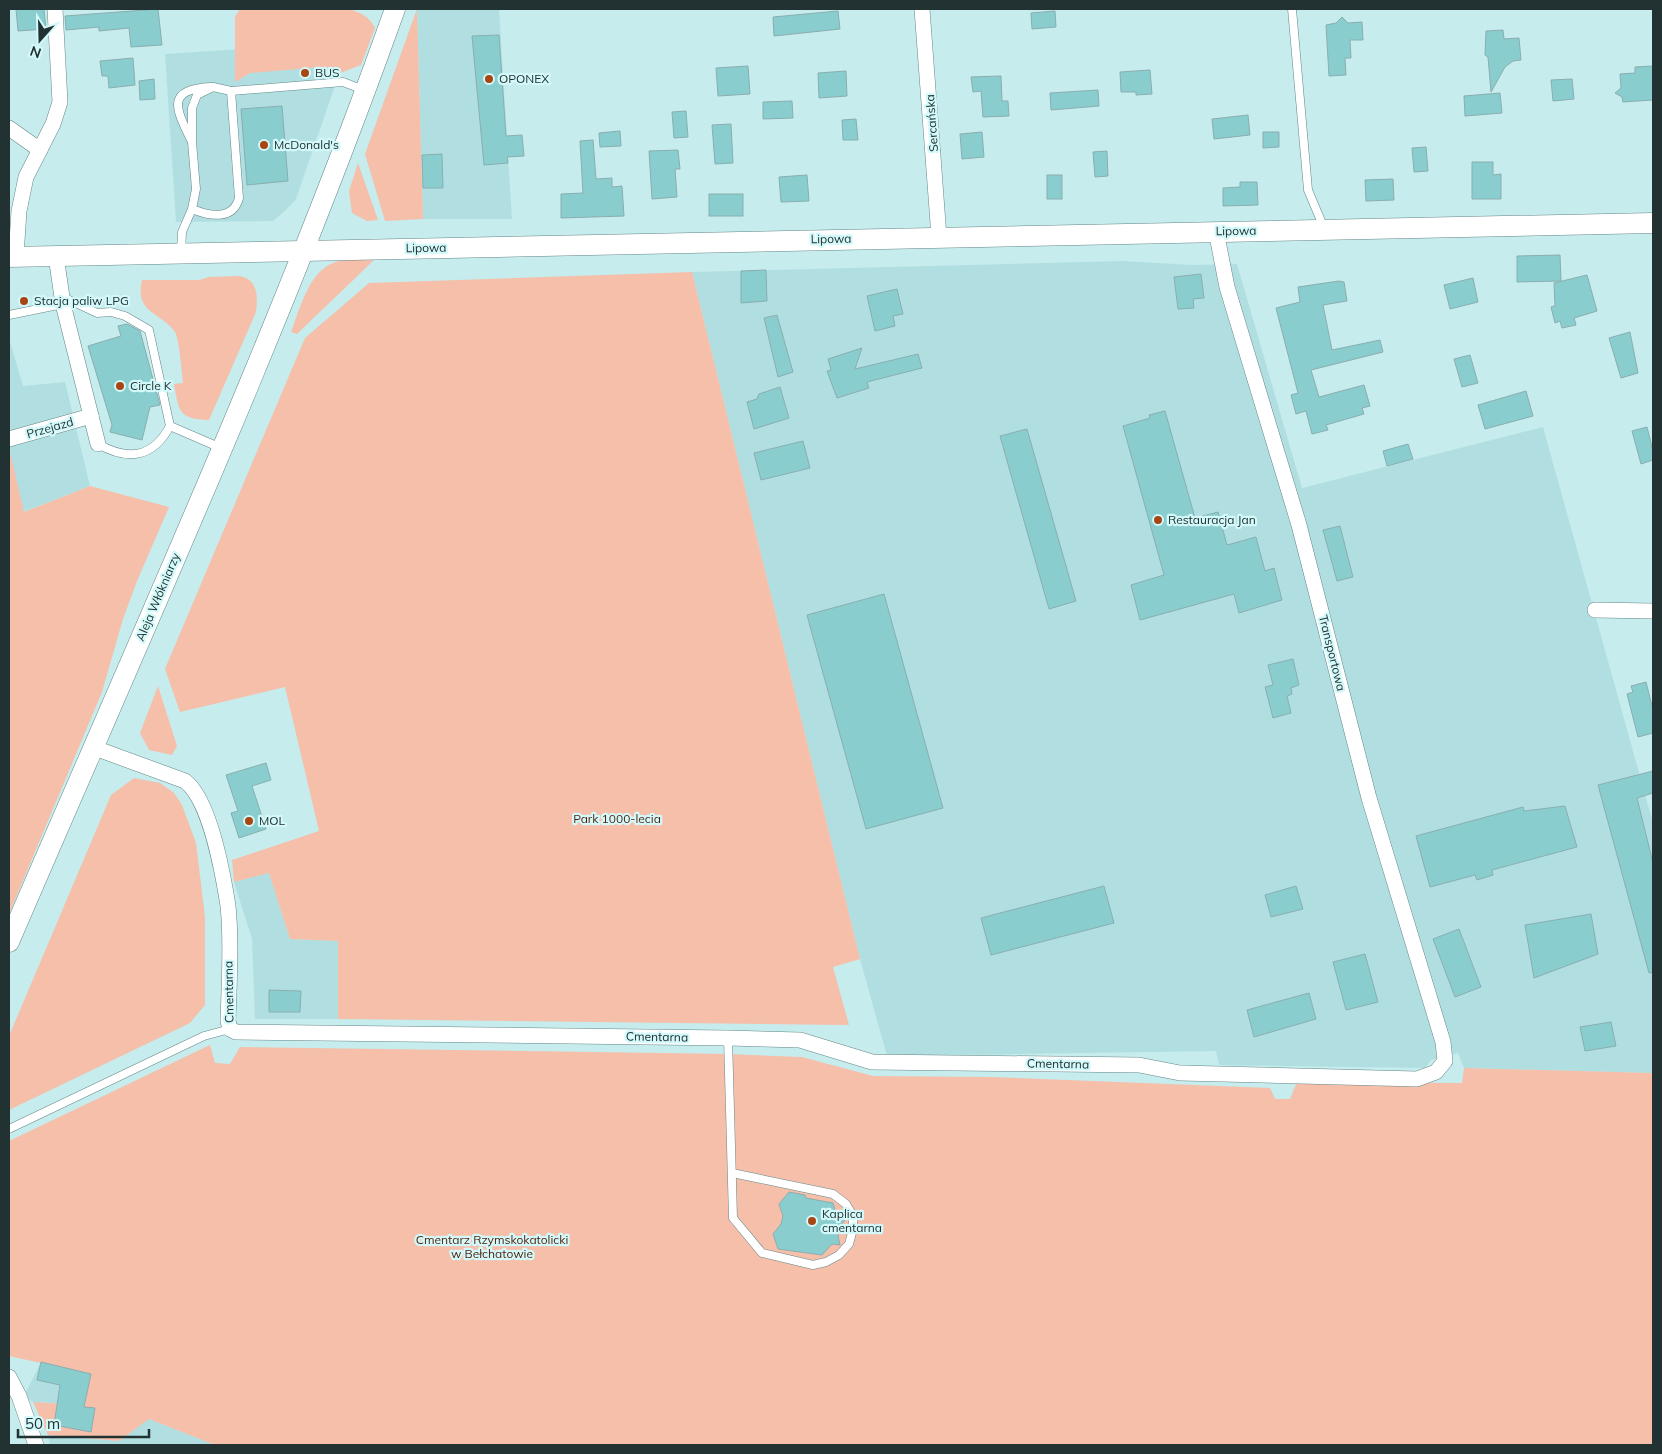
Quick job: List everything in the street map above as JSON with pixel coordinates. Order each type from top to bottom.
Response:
[{"type":"main road","name":"Aleja Włókniarzy","points":[[9,942],[221,448],[303,250],[366,91],[392,10]]},
{"type":"main road","name":"Lipowa","points":[[12,257],[1653,223]]},
{"type":"street","points":[[12,257],[26,177],[53,124],[60,102],[55,9]]},
{"type":"street","name":"Sercańska","points":[[922,9],[939,237]]},
{"type":"street","points":[[9,128],[40,150]]},
{"type":"street","name":"Transportowa","points":[[1216,231],[1228,287],[1299,525],[1369,798],[1443,1042],[1445,1062],[1436,1072]]},
{"type":"street","points":[[56,256],[62,300],[98,444]]},
{"type":"street","name":"Przejazd","points":[[9,439],[91,416]]},
{"type":"street","points":[[1596,610],[1653,611]]},
{"type":"street","name":"Cmentarna","points":[[92,747],[186,780],[194,787],[207,813],[228,907],[230,1028],[236,1032],[800,1040],[872,1062],[1139,1065],[1180,1073],[1417,1079],[1436,1072]]},
{"type":"street","points":[[9,1377],[19,1396],[36,1445]]},
{"type":"lane","points":[[1292,9],[1308,190],[1324,229]]},
{"type":"lane","points":[[192,142],[178,115],[178,102],[183,92],[192,88],[213,87],[231,91],[343,82],[366,91]]},
{"type":"lane","points":[[181,253],[182,232],[192,209],[196,189],[192,142],[192,108],[197,95],[213,87]]},
{"type":"lane","points":[[192,209],[203,214],[225,215],[234,211],[237,205],[239,198],[231,91]]},
{"type":"lane","points":[[9,315],[62,300],[96,313],[110,312],[125,316],[149,330],[170,426],[159,444],[145,453],[122,454],[98,444]]},
{"type":"lane","points":[[170,426],[221,448]]},
{"type":"lane","points":[[9,1129],[204,1036],[230,1028]]},
{"type":"lane","points":[[728,1038],[733,1218],[762,1253],[813,1265],[826,1262],[839,1255],[849,1244],[853,1229],[853,1216],[846,1204],[834,1194],[732,1173]]},
{"type":"shaded area","points":[[417,9],[499,9],[512,219],[423,219]]},
{"type":"shaded area","points":[[350,42],[296,199],[285,211],[273,221],[176,222],[165,54]]},
{"type":"shaded area","points":[[1123,261],[1192,265],[1237,264],[1302,488],[1543,427],[1653,823],[1653,1073],[1464,1068],[1458,1053],[1431,1060],[1425,1068],[1219,1065],[1216,1051],[887,1056],[860,959],[692,272]]},
{"type":"shaded area","points":[[9,338],[23,386],[65,382],[90,486],[23,512],[9,447]]},
{"type":"shaded area","points":[[269,872],[290,939],[338,941],[338,1019],[255,1019],[252,939],[234,882]]},
{"type":"shaded area","points":[[41,1362],[91,1374],[84,1405],[33,1402],[24,1396]]},
{"type":"shaded area","points":[[149,1419],[215,1445],[50,1445],[48,1435],[119,1441]]},
{"type":"green space","points":[[240,9],[349,9],[364,16],[375,28],[361,65],[340,73],[322,67],[250,73],[235,82],[235,17]]},
{"type":"green space","points":[[417,9],[423,219],[385,221],[365,154]]},
{"type":"green space","points":[[358,163],[378,220],[367,221],[352,213],[349,191]]},
{"type":"green space","points":[[374,260],[297,334],[291,332],[303,300],[313,280],[320,272],[329,265],[339,261]]},
{"type":"green space","name":"Park 1000-lecia","points":[[692,272],[860,959],[833,967],[849,1025],[338,1019],[338,941],[290,939],[269,873],[234,882],[232,860],[319,831],[285,687],[180,712],[165,669],[305,338],[369,283]]},
{"type":"green space","points":[[240,276],[246,278],[254,285],[257,295],[256,312],[209,420],[186,416],[179,407],[174,384],[183,383],[175,332],[170,325],[145,306],[142,300],[142,280],[199,280],[209,277]]},
{"type":"green space","points":[[9,448],[24,512],[90,486],[169,507],[123,619],[102,692],[9,914]]},
{"type":"green space","points":[[158,686],[177,746],[172,755],[149,750],[140,733]]},
{"type":"green space","points":[[134,778],[160,783],[174,793],[182,805],[196,843],[205,917],[205,1005],[190,1023],[9,1110],[9,1036],[111,795]]},
{"type":"green space","name":"Cmentarz Rzymskokatolicki w Bełchatowie","points":[[210,1045],[215,1063],[230,1064],[240,1047],[728,1054],[802,1057],[873,1076],[991,1077],[1270,1088],[1275,1099],[1290,1099],[1297,1082],[1462,1083],[1464,1068],[1653,1073],[1653,1445],[215,1445],[149,1419],[119,1441],[48,1435],[33,1402],[84,1405],[91,1374],[9,1356],[9,1141]]},
{"type":"building","points":[[16,9],[44,9],[46,29],[18,31]]},
{"type":"building","points":[[158,9],[162,45],[131,47],[129,28],[99,31],[99,27],[66,30],[65,16]]},
{"type":"building","points":[[838,11],[840,29],[774,36],[773,17]]},
{"type":"building","points":[[1055,11],[1056,27],[1032,29],[1031,13]]},
{"type":"building","points":[[1342,17],[1348,23],[1362,22],[1363,40],[1350,40],[1351,58],[1345,58],[1346,75],[1329,76],[1326,25],[1336,23]]},
{"type":"building","points":[[1503,30],[1504,39],[1519,38],[1521,60],[1513,61],[1505,67],[1491,92],[1488,57],[1485,55],[1486,31]]},
{"type":"building","name":"OPONEX","points":[[499,35],[506,136],[522,135],[524,156],[507,157],[508,163],[484,165],[472,36]]},
{"type":"building","points":[[133,58],[135,85],[109,88],[108,76],[102,76],[100,61]]},
{"type":"building","points":[[748,66],[750,94],[718,96],[716,68]]},
{"type":"building","points":[[1653,66],[1653,100],[1623,102],[1622,97],[1615,93],[1621,88],[1620,74],[1635,73],[1635,67]]},
{"type":"building","points":[[1150,70],[1152,94],[1136,95],[1136,92],[1121,92],[1120,72]]},
{"type":"building","points":[[846,71],[847,96],[819,98],[818,73]]},
{"type":"building","points":[[1001,76],[1002,101],[1008,101],[1009,116],[983,117],[981,91],[973,92],[971,77]]},
{"type":"building","points":[[154,79],[155,99],[140,100],[139,81]]},
{"type":"building","points":[[1572,79],[1574,99],[1553,101],[1551,80]]},
{"type":"building","points":[[1098,90],[1099,106],[1051,110],[1050,93]]},
{"type":"building","points":[[1500,93],[1502,113],[1465,116],[1464,96]]},
{"type":"building","points":[[792,101],[793,118],[763,119],[763,102]]},
{"type":"building","name":"McDonald's","points":[[282,106],[288,181],[247,185],[241,109]]},
{"type":"building","points":[[686,111],[688,137],[674,138],[672,112]]},
{"type":"building","points":[[1248,115],[1250,135],[1214,139],[1212,119]]},
{"type":"building","points":[[856,119],[858,140],[843,140],[842,120]]},
{"type":"building","points":[[731,124],[733,163],[715,164],[712,125]]},
{"type":"building","points":[[620,131],[621,146],[600,147],[599,133]]},
{"type":"building","points":[[982,132],[984,157],[962,159],[960,134]]},
{"type":"building","points":[[1263,132],[1279,132],[1279,147],[1263,148]]},
{"type":"building","points":[[593,140],[596,179],[612,178],[612,187],[622,186],[624,216],[561,218],[561,194],[583,193],[580,141]]},
{"type":"building","points":[[1426,147],[1428,171],[1414,172],[1412,148]]},
{"type":"building","points":[[678,150],[680,169],[675,169],[677,197],[652,199],[649,151]]},
{"type":"building","points":[[1107,151],[1108,176],[1095,177],[1093,152]]},
{"type":"building","points":[[442,154],[443,188],[423,188],[422,155]]},
{"type":"building","points":[[1472,162],[1493,162],[1493,175],[1501,174],[1501,199],[1472,199]]},
{"type":"building","points":[[807,175],[809,201],[781,202],[779,177]]},
{"type":"building","points":[[1047,175],[1062,175],[1062,199],[1047,199]]},
{"type":"building","points":[[1393,179],[1394,200],[1366,201],[1365,180]]},
{"type":"building","points":[[1240,182],[1257,182],[1258,205],[1223,206],[1223,188],[1240,187]]},
{"type":"building","points":[[709,194],[743,194],[743,216],[709,216]]},
{"type":"building","points":[[1560,255],[1561,281],[1517,282],[1517,256]]},
{"type":"building","points":[[766,270],[767,301],[741,303],[741,271]]},
{"type":"building","points":[[1201,274],[1204,298],[1193,299],[1194,308],[1178,309],[1174,277]]},
{"type":"building","points":[[1587,275],[1597,311],[1574,318],[1576,325],[1562,328],[1560,321],[1555,323],[1551,307],[1555,306],[1554,283]]},
{"type":"building","points":[[1473,278],[1478,302],[1450,309],[1444,285]]},
{"type":"building","points":[[1339,281],[1344,282],[1347,301],[1323,305],[1332,350],[1380,340],[1383,352],[1311,370],[1319,397],[1364,385],[1370,406],[1362,408],[1364,414],[1326,425],[1328,430],[1312,434],[1306,411],[1296,414],[1291,395],[1298,393],[1276,308],[1300,302],[1298,287]]},
{"type":"building","points":[[897,289],[903,314],[893,316],[895,326],[875,331],[867,296]]},
{"type":"building","points":[[777,315],[793,372],[778,377],[764,318]]},
{"type":"building","points":[[127,324],[140,331],[160,405],[150,407],[142,440],[110,432],[112,425],[88,346],[121,336],[118,326]]},
{"type":"building","points":[[1630,332],[1638,373],[1621,378],[1609,338]]},
{"type":"building","points":[[862,348],[855,369],[918,354],[922,368],[867,382],[869,388],[837,398],[827,371],[831,370],[828,359]]},
{"type":"building","points":[[1470,355],[1478,383],[1462,387],[1454,359]]},
{"type":"building","points":[[780,387],[789,418],[754,429],[747,402],[757,399],[759,394]]},
{"type":"building","points":[[1526,391],[1533,416],[1485,429],[1478,405]]},
{"type":"building","points":[[1165,411],[1195,518],[1218,512],[1227,545],[1256,537],[1265,571],[1274,568],[1282,600],[1239,613],[1234,594],[1140,620],[1131,585],[1164,575],[1123,426],[1150,418],[1149,415]]},
{"type":"building","points":[[1647,427],[1653,451],[1653,460],[1641,464],[1632,431]]},
{"type":"building","points":[[1027,429],[1076,601],[1049,609],[1000,436]]},
{"type":"building","points":[[803,441],[810,468],[761,480],[754,453]]},
{"type":"building","points":[[1408,444],[1413,459],[1387,466],[1383,451]]},
{"type":"building","points":[[1340,526],[1353,577],[1337,581],[1323,530]]},
{"type":"building","points":[[884,594],[943,808],[866,829],[807,615]]},
{"type":"building","points":[[1293,659],[1299,685],[1291,688],[1292,694],[1287,696],[1291,713],[1273,718],[1265,687],[1273,685],[1268,665]]},
{"type":"building","points":[[1646,682],[1653,710],[1653,733],[1638,737],[1627,694],[1633,692],[1631,686]]},
{"type":"building","points":[[266,763],[271,780],[252,786],[266,829],[239,838],[231,813],[238,811],[226,775]]},
{"type":"building","points":[[1653,771],[1653,793],[1637,798],[1653,863],[1653,972],[1649,973],[1598,785]]},
{"type":"building","points":[[1565,806],[1577,847],[1492,870],[1493,875],[1477,880],[1475,875],[1430,887],[1416,836],[1523,807],[1524,811]]},
{"type":"building","points":[[1104,886],[1114,923],[991,955],[981,918]]},
{"type":"building","points":[[1296,886],[1303,909],[1271,917],[1265,895]]},
{"type":"building","points":[[1591,914],[1598,954],[1534,978],[1525,925]]},
{"type":"building","points":[[1459,929],[1481,987],[1455,997],[1433,939]]},
{"type":"building","points":[[1365,954],[1378,1002],[1346,1010],[1333,962]]},
{"type":"building","points":[[269,990],[301,991],[300,1012],[269,1012]]},
{"type":"building","points":[[1309,993],[1316,1019],[1254,1037],[1247,1010]]},
{"type":"building","points":[[1611,1022],[1616,1046],[1585,1051],[1580,1027]]},
{"type":"building","name":"Kaplica cmentarna","points":[[789,1192],[805,1195],[806,1198],[833,1203],[837,1217],[846,1219],[840,1226],[838,1236],[840,1245],[832,1244],[822,1255],[778,1249],[773,1234],[781,1224],[783,1216],[779,1204]]},
{"type":"building","points":[[41,1362],[91,1374],[84,1407],[95,1408],[91,1432],[54,1425],[60,1385],[37,1380]]},
{"type":"place","name":"BUS","points":[[305,73]]},
{"type":"place","name":"OPONEX","points":[[489,79]]},
{"type":"place","name":"McDonald's","points":[[264,145]]},
{"type":"place","name":"Stacja paliw LPG","points":[[24,301]]},
{"type":"place","name":"Circle K","points":[[120,386]]},
{"type":"place","name":"Restauracja Jan","points":[[1158,520]]},
{"type":"place","name":"MOL","points":[[249,821]]},
{"type":"place","name":"Kaplica cmentarna","points":[[812,1221]]}]
